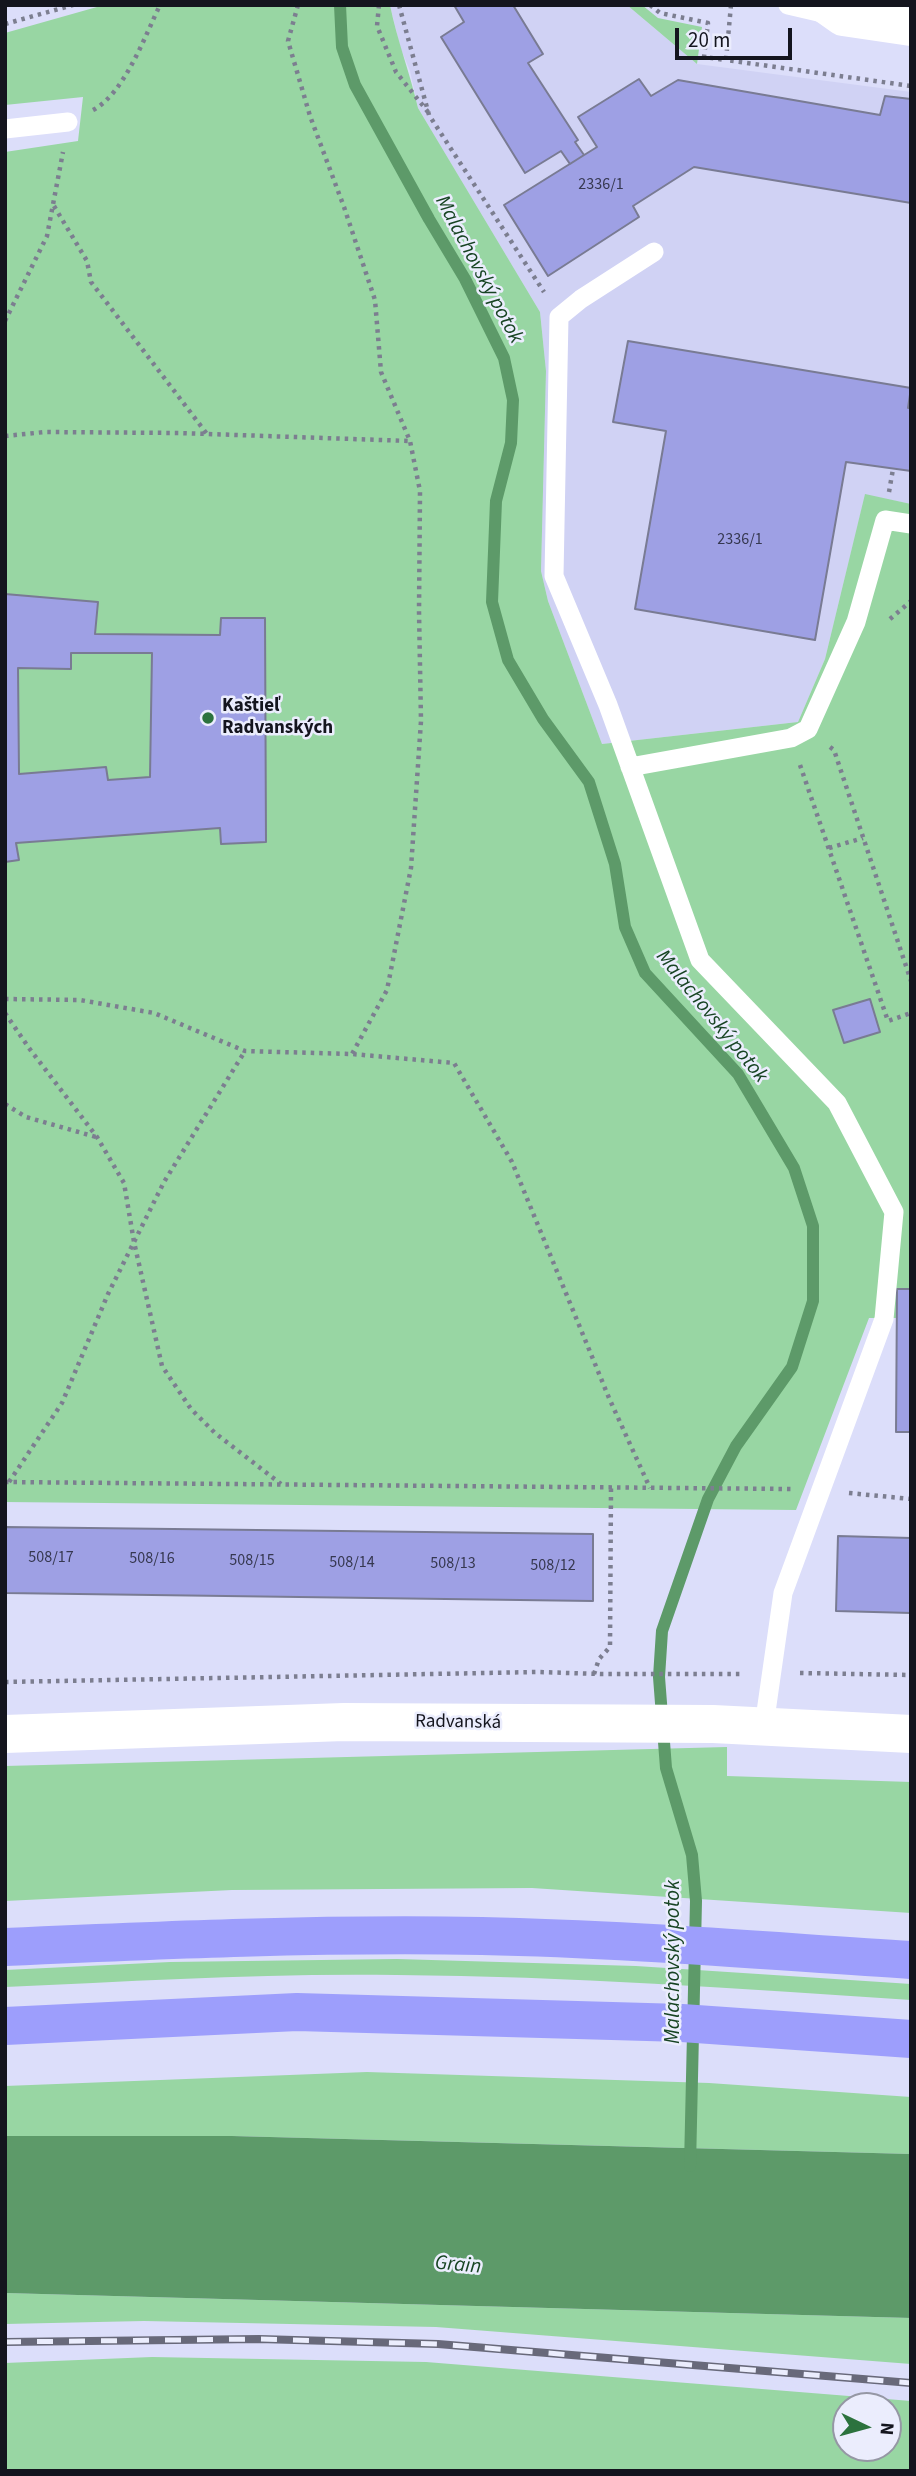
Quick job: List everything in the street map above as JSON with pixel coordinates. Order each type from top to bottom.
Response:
[{"type":"highway","points":[[5,1947],[303,1936],[484,1936],[911,1960]]},
{"type":"highway","points":[[5,2026],[297,2012],[695,2024],[911,2039]]},
{"type":"street","points":[[834,11],[911,27]]},
{"type":"street","name":"Radvanská","points":[[5,1734],[344,1722],[713,1724],[911,1734]]},
{"type":"lane","points":[[788,5],[834,11]]},
{"type":"lane","points":[[5,129],[68,122]]},
{"type":"lane","points":[[654,252],[581,299],[559,317],[554,576],[608,705],[701,960],[837,1103],[894,1212],[884,1319],[783,1593],[764,1726]]},
{"type":"lane","points":[[631,768],[791,738],[808,729],[856,622],[885,520],[911,524]]},
{"type":"path","points":[[5,24],[73,5]]},
{"type":"path","points":[[5,321],[47,236],[68,122],[103,105],[122,79],[160,5]]},
{"type":"path","points":[[298,5],[288,41],[310,116],[375,300],[381,372],[410,441],[420,491],[421,721],[411,868],[387,990],[352,1054]]},
{"type":"path","points":[[379,5],[377,26],[397,72],[429,114],[559,317]]},
{"type":"path","points":[[399,5],[429,114]]},
{"type":"path","points":[[650,5],[660,13],[708,23],[704,57],[911,86]]},
{"type":"path","points":[[726,60],[731,5]]},
{"type":"path","points":[[53,205],[87,261],[91,282],[207,434]]},
{"type":"path","points":[[5,436],[45,432],[207,434],[410,441]]},
{"type":"path","points":[[791,738],[888,1021],[911,1013]]},
{"type":"path","points":[[834,750],[911,981]]},
{"type":"path","points":[[829,848],[863,838]]},
{"type":"path","points":[[5,999],[80,1000],[154,1013],[245,1051],[352,1054],[454,1063],[512,1162],[609,1398],[650,1488]]},
{"type":"path","points":[[5,1013],[97,1137],[124,1183],[134,1242],[162,1366],[191,1409],[215,1433],[281,1485]]},
{"type":"path","points":[[7,1482],[62,1403],[108,1294],[164,1182],[245,1051]]},
{"type":"path","points":[[5,1104],[26,1117],[97,1137]]},
{"type":"path","points":[[7,1482],[763,1489]]},
{"type":"path","points":[[598,1674],[600,1659],[610,1647],[611,1488]]},
{"type":"path","points":[[822,1490],[911,1499]]},
{"type":"path","points":[[5,1682],[538,1672],[911,1675]]},
{"type":"shaded area","points":[[104,5],[390,5],[418,108],[540,312],[546,371],[541,571],[548,601],[602,744],[798,722],[825,659],[865,494],[911,504],[911,1318],[869,1318],[796,1510],[5,1502],[5,152],[78,141],[83,97],[5,105],[5,33]]},
{"type":"shaded area","points":[[390,5],[627,5],[697,64],[911,92],[911,504],[865,495],[825,659],[798,722],[602,744],[548,601],[541,571],[546,371],[540,312],[418,108]]},
{"type":"shaded area","points":[[627,5],[642,5],[658,18],[702,27],[697,64]]},
{"type":"shaded area","points":[[727,1747],[727,1776],[911,1782],[911,1913],[532,1888],[232,1890],[5,1901],[5,1766]]},
{"type":"shaded area","points":[[397,1959],[636,1966],[911,1984],[911,2000],[654,1984],[461,1976],[250,1976],[5,1987],[5,1970],[170,1962]]},
{"type":"shaded area","points":[[367,2072],[709,2083],[911,2097],[911,2154],[232,2136],[5,2136],[5,2086]]},
{"type":"shaded area","points":[[5,2293],[911,2318],[911,2364],[436,2327],[144,2321],[5,2324]]},
{"type":"shaded area","points":[[152,2357],[426,2362],[832,2395],[832,2462],[902,2462],[902,2400],[911,2401],[911,2471],[5,2471],[5,2363]]},
{"type":"water","name":"Grain","points":[[5,2136],[232,2136],[911,2154],[911,2318],[5,2293]]},
{"type":"building","points":[[454,5],[513,5],[543,54],[528,63],[578,140],[575,142],[584,155],[570,164],[561,151],[525,173],[441,37],[464,22]]},
{"type":"building","points":[[639,79],[651,96],[678,80],[880,115],[885,96],[911,99],[911,203],[694,167],[633,206],[639,217],[548,276],[504,205],[597,147],[578,117]]},
{"type":"building","points":[[628,341],[911,388],[908,408],[911,408],[911,471],[846,462],[815,640],[635,609],[666,431],[613,422]]},
{"type":"building","name":"Kaštieľ Radvanských","points":[[5,594],[98,602],[95,634],[220,635],[221,618],[265,618],[266,842],[221,844],[220,828],[16,843],[19,860],[5,862]],"holes":[[[71,653],[152,653],[150,777],[108,780],[106,767],[19,774],[18,668],[71,669]]]},
{"type":"building","points":[[870,999],[880,1032],[844,1043],[833,1010]]},
{"type":"building","points":[[897,1289],[911,1289],[911,1432],[896,1432]]},
{"type":"building","points":[[5,1527],[593,1534],[593,1601],[5,1593]]},
{"type":"building","points":[[838,1536],[911,1538],[911,1613],[836,1611]]},
{"type":"waterway","name":"Malachovský potok","points":[[340,5],[342,47],[355,85],[465,279],[504,358],[513,400],[511,443],[496,501],[492,602],[508,660],[543,719],[589,782],[615,864],[625,927],[645,973],[738,1074],[794,1168],[813,1226],[813,1301],[792,1367],[736,1446],[708,1499],[662,1631],[659,1677],[666,1768],[692,1855],[696,1901],[690,2166]]},
{"type":"railway","points":[[5,2342],[259,2339],[438,2344],[911,2383]]},
{"type":"place","name":"Kaštieľ Radvanských","points":[[208,718]]}]
